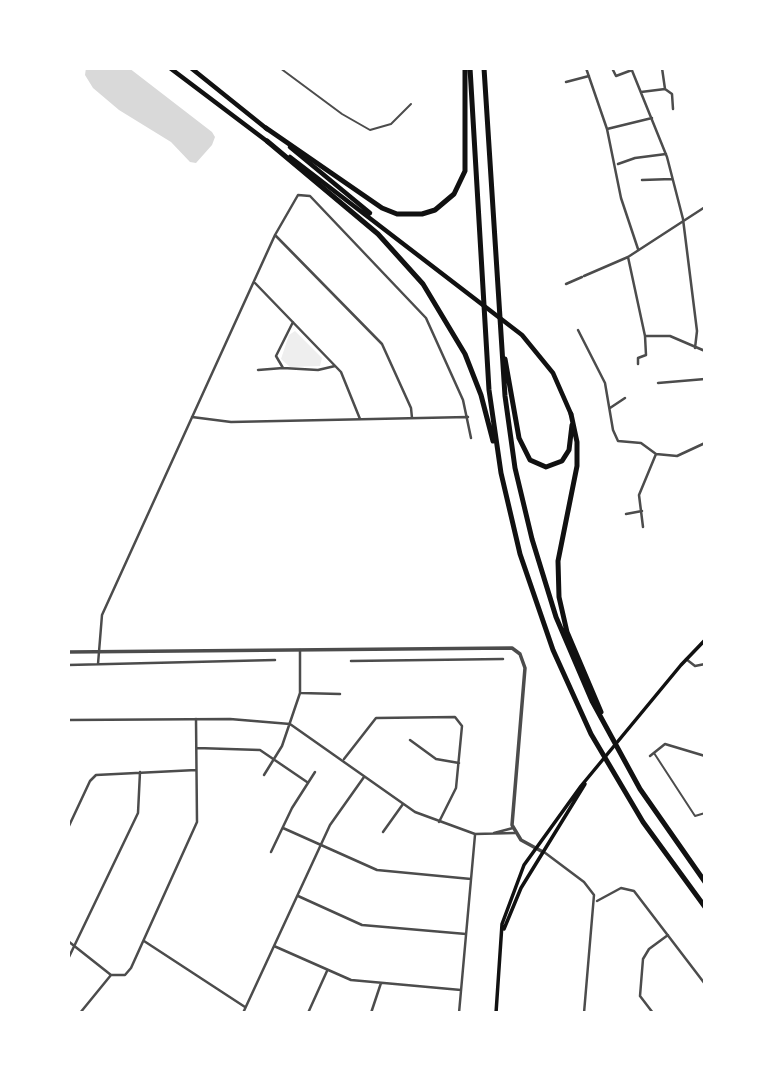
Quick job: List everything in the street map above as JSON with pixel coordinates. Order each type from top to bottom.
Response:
[{"type":"highway","points":[[468,68],[488,372],[503,482]]},
{"type":"highway","points":[[266,128],[382,208],[397,214],[422,214],[435,210],[454,194],[465,171],[468,68]]},
{"type":"highway","points":[[484,68],[500,328],[511,441],[531,539],[569,651],[609,734],[649,804],[705,882]]},
{"type":"highway","points":[[267,141],[389,244],[432,296],[455,334],[473,374],[531,589],[575,701],[633,807],[705,907]]},
{"type":"highway","points":[[500,328],[519,438],[530,460],[549,467],[564,459],[571,444],[571,414]]},
{"type":"highway","points":[[571,414],[577,442],[577,466],[558,561],[559,597],[566,632],[609,734]]},
{"type":"main road","points":[[170,68],[512,325],[544,359],[571,414]]},
{"type":"main road","points":[[191,68],[383,226]]},
{"type":"main road","points":[[496,1013],[502,935],[510,895],[534,848],[621,738],[705,640]]},
{"type":"main road","points":[[502,935],[515,898],[586,783]]},
{"type":"street","points":[[586,68],[607,129],[617,165],[621,198],[638,249]]},
{"type":"street","points":[[612,68],[616,76],[631,69],[666,154],[683,219],[697,331],[695,348]]},
{"type":"street","points":[[662,68],[665,89]]},
{"type":"street","points":[[566,82],[589,76]]},
{"type":"street","points":[[641,92],[665,89],[672,94],[673,109]]},
{"type":"street","points":[[607,129],[652,118]]},
{"type":"street","points":[[617,165],[635,158],[666,154]]},
{"type":"street","points":[[642,180],[672,179]]},
{"type":"street","points":[[98,664],[102,615],[275,235],[298,195],[310,196],[426,318],[468,417],[471,438]]},
{"type":"street","points":[[566,284],[628,257],[705,207]]},
{"type":"street","points":[[275,235],[382,344],[411,408],[412,418]]},
{"type":"street","points":[[628,257],[645,336],[646,355],[637,359],[638,364]]},
{"type":"street","points":[[254,283],[344,377],[360,419]]},
{"type":"street","points":[[283,368],[276,356],[293,322]]},
{"type":"street","points":[[579,330],[603,377],[616,439],[620,442],[641,443],[656,454],[685,454],[705,443]]},
{"type":"street","points":[[645,336],[670,336],[705,351]]},
{"type":"street","points":[[258,370],[318,370],[335,366]]},
{"type":"street","points":[[658,383],[705,379]]},
{"type":"street","points":[[610,408],[625,398]]},
{"type":"street","points":[[192,417],[231,422],[468,417]]},
{"type":"street","points":[[643,527],[639,495],[656,454]]},
{"type":"street","points":[[626,514],[642,511]]},
{"type":"street","points":[[468,647],[468,660]]},
{"type":"street","points":[[378,648],[378,661]]},
{"type":"street","points":[[68,652],[512,648],[520,654],[525,663],[513,828],[515,833],[534,848],[589,886],[596,901],[584,1013]]},
{"type":"street","points":[[264,775],[290,724],[300,693],[300,649]]},
{"type":"street","points":[[238,662],[239,650]]},
{"type":"street","points":[[351,661],[503,659]]},
{"type":"street","points":[[686,659],[695,666],[705,664]]},
{"type":"street","points":[[68,665],[275,660]]},
{"type":"street","points":[[300,693],[340,694]]},
{"type":"street","points":[[344,760],[376,718],[451,715],[458,719],[462,726],[455,793],[439,822]]},
{"type":"street","points":[[68,720],[196,719],[290,724],[403,804],[439,822],[475,834],[515,833]]},
{"type":"street","points":[[68,941],[111,975],[121,976],[129,972],[196,827],[196,719]]},
{"type":"street","points":[[410,740],[436,759],[459,763]]},
{"type":"street","points":[[650,755],[666,744],[705,756]]},
{"type":"street","points":[[197,748],[256,749],[307,782]]},
{"type":"street","points":[[68,828],[90,781],[96,775],[197,770]]},
{"type":"street","points":[[68,959],[76,948],[138,813],[140,772]]},
{"type":"street","points":[[271,852],[307,782],[315,772]]},
{"type":"street","points":[[243,1013],[330,825],[365,776]]},
{"type":"street","points":[[383,832],[403,804]]},
{"type":"street","points":[[283,828],[380,871],[471,879]]},
{"type":"street","points":[[490,834],[513,828]]},
{"type":"street","points":[[459,1013],[475,834]]},
{"type":"street","points":[[596,901],[621,888],[632,890],[705,984]]},
{"type":"street","points":[[297,895],[362,925],[466,934]]},
{"type":"street","points":[[653,1013],[640,996],[643,959],[649,949],[668,935]]},
{"type":"street","points":[[144,941],[245,1007]]},
{"type":"street","points":[[274,946],[351,980],[461,990]]},
{"type":"street","points":[[308,1013],[327,971]]},
{"type":"street","points":[[80,1013],[111,975]]},
{"type":"street","points":[[370,1013],[381,983]]},
{"type":"lane","points":[[280,68],[332,108],[370,130],[391,124],[411,104]]},
{"type":"lane","points":[[654,752],[695,816],[705,813]]},
{"type":"shaded area","points":[[86,68],[129,68],[212,132],[215,137],[212,145],[196,163],[190,162],[171,142],[119,110],[93,88],[85,75]]},
{"type":"shaded area","points":[[295,331],[322,358],[320,366],[290,367],[281,359],[289,335]]}]
